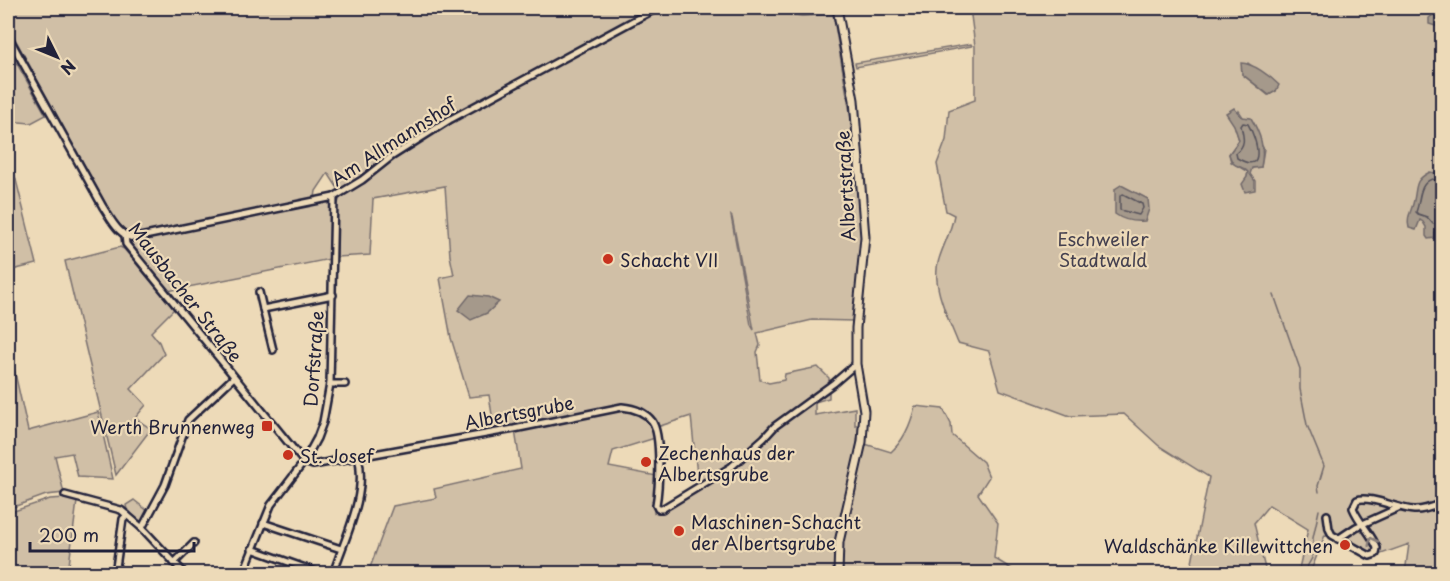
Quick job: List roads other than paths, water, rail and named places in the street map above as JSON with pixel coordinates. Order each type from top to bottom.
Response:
[{"type":"main road","name":"Albertstraße","points":[[837,8],[854,100],[865,237],[856,327],[856,364],[864,411],[862,442],[840,542],[838,573]]},
{"type":"street","name":"Am Allmannshof","points":[[125,235],[135,238],[334,197],[451,119],[657,8]]},
{"type":"street","name":"Mausbacher Straße","points":[[8,36],[104,207],[117,228],[125,235],[126,244],[304,462]]},
{"type":"street","name":"Dorfstraße","points":[[243,573],[271,505],[304,462],[323,422],[330,384],[334,197]]},
{"type":"street","points":[[259,292],[273,350]]},
{"type":"street","points":[[263,309],[333,295]]},
{"type":"street","points":[[260,336],[269,334]]},
{"type":"street","name":"Albertsgrube","points":[[304,462],[313,465],[622,407],[650,418],[656,430],[659,488],[656,505],[658,509],[662,509],[713,480],[756,446],[775,426],[856,364]]},
{"type":"street","points":[[142,528],[165,485],[188,420],[234,377]]},
{"type":"street","points":[[330,384],[345,384]]},
{"type":"street","points":[[333,573],[360,486],[358,456]]},
{"type":"street","points":[[64,495],[112,506],[127,515],[185,573]]},
{"type":"street","points":[[1326,515],[1332,535],[1370,556],[1376,554],[1376,544],[1353,508],[1357,500],[1366,498],[1398,508],[1418,511],[1443,503]]},
{"type":"street","points":[[1338,539],[1362,524],[1398,508]]},
{"type":"street","points":[[115,573],[123,519],[127,515]]},
{"type":"street","points":[[263,523],[341,549]]},
{"type":"street","points":[[174,563],[194,543]]},
{"type":"street","points":[[252,549],[322,573]]},
{"type":"water","points":[[1434,14],[1442,14],[1442,28],[1429,24],[1429,18]]},
{"type":"water","points":[[1241,63],[1256,68],[1271,78],[1279,85],[1276,91],[1269,95],[1242,74]]},
{"type":"water","points":[[1234,108],[1242,117],[1251,118],[1260,136],[1262,148],[1261,167],[1252,168],[1250,174],[1255,181],[1255,190],[1245,192],[1242,184],[1248,172],[1235,165],[1229,154],[1239,140],[1234,125],[1226,113]]},
{"type":"water","points":[[1430,172],[1442,178],[1442,229],[1440,228],[1435,233],[1435,238],[1428,239],[1423,222],[1420,220],[1416,230],[1409,228],[1408,220],[1417,184]]},
{"type":"water","points":[[1121,185],[1148,199],[1149,209],[1145,221],[1129,220],[1115,214],[1115,189]]},
{"type":"water","points":[[470,295],[488,297],[499,302],[487,313],[471,320],[458,310]]},
{"type":"waterway","points":[[1274,295],[1300,369],[1300,389],[1307,425],[1324,466],[1318,486],[1319,492]]},
{"type":"waterway","points":[[1303,574],[1312,558],[1313,538],[1319,510]]},
{"type":"place","name":"Schacht VII","points":[[608,259]]},
{"type":"place","name":"Werth Brunnenweg","points":[[267,426]]},
{"type":"place","name":"St. Josef","points":[[288,455]]},
{"type":"place","name":"Zechenhaus der Albertsgrube","points":[[646,462]]},
{"type":"place","name":"Maschinen-Schacht der Albertsgrube","points":[[679,531]]},
{"type":"place","name":"Waldschänke Killewittchen","points":[[1345,545]]},
{"type":"park label","name":"Eschweiler Stadtwald","points":[[1103,248]]}]
